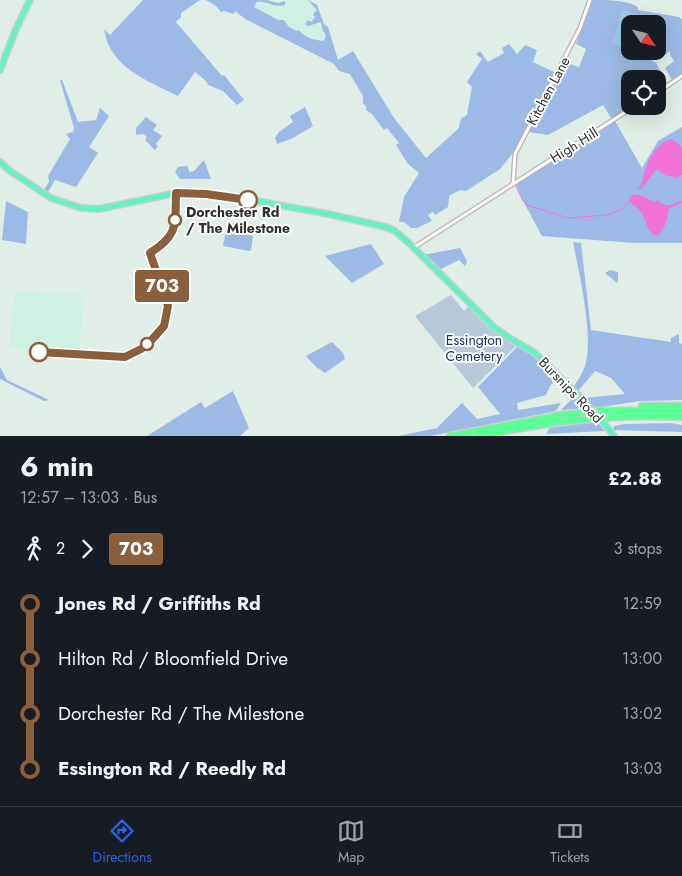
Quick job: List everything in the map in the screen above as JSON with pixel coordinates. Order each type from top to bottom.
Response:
[{"type":"highway","points":[[572,414],[580,410],[596,408],[682,408]]},
{"type":"highway","points":[[450,436],[572,414],[598,411],[682,408]]},
{"type":"highway","points":[[479,436],[584,418],[642,415],[682,417]]},
{"type":"highway","points":[[584,418],[682,421]]},
{"type":"main road","points":[[0,70],[30,0]]},
{"type":"main road","name":"Bursnips Road","points":[[0,162],[10,171],[52,198],[81,208],[99,209],[176,193],[214,195],[262,202],[378,225],[393,230],[495,328],[535,353],[586,403],[614,436]]},
{"type":"street","name":"Kitchen Lane","points":[[513,184],[514,154],[580,28],[590,0]]},
{"type":"street","points":[[666,87],[682,76]]},
{"type":"street","name":"High Hill","points":[[413,248],[621,115]]},
{"type":"shaded area","points":[[143,0],[200,0],[181,13],[181,17],[176,22],[244,100],[237,105],[223,91],[208,85],[195,72],[178,96],[143,78],[122,63],[113,53],[107,42],[104,29],[110,35]]},
{"type":"shaded area","points":[[206,0],[267,0],[278,3],[285,1],[285,5],[281,6],[257,2],[254,7],[278,20],[284,20],[289,27],[297,31],[299,30],[307,37],[324,41],[326,35],[321,22],[308,26],[305,24],[308,20],[311,22],[315,17],[313,14],[317,10],[308,0],[317,5],[324,24],[328,27],[338,60],[353,51],[394,118],[426,158],[459,128],[461,120],[467,115],[472,87],[467,82],[482,59],[476,54],[480,51],[488,62],[504,53],[502,48],[509,44],[517,54],[525,45],[537,50],[533,62],[556,73],[513,153],[500,169],[466,191],[460,190],[449,196],[448,207],[435,215],[433,212],[428,215],[432,221],[417,228],[411,228],[404,222],[399,222],[404,197],[419,173],[408,164],[396,145],[399,143],[387,128],[384,130],[372,114],[365,109],[367,108],[363,103],[363,96],[350,74],[339,71],[334,64],[245,19],[235,11],[234,14],[221,12],[216,6]]},
{"type":"shaded area","points":[[250,0],[267,0],[278,3],[287,0],[310,0],[319,9],[332,47],[328,50],[248,9]]},
{"type":"shaded area","points":[[592,0],[623,2],[638,7],[638,10],[679,17],[682,19],[682,74],[672,80],[665,68],[674,61],[670,51],[666,54],[666,15],[621,15],[621,60],[652,60],[656,63],[660,70],[621,70],[621,113],[612,119],[603,105],[548,135],[529,132],[566,63],[579,67],[586,49],[576,44]]},
{"type":"shaded area","points":[[622,10],[640,15],[621,15],[621,46],[612,43]]},
{"type":"shaded area","points":[[60,80],[62,80],[78,122],[96,120],[100,108],[109,116],[89,147],[98,153],[76,187],[55,180],[47,194],[43,191],[49,182],[48,176],[70,139],[66,134],[73,132],[74,128]]},
{"type":"shaded area","points":[[305,107],[313,126],[293,138],[277,144],[275,138],[279,132],[293,122],[290,116]]},
{"type":"shaded area","points":[[146,117],[157,125],[153,130],[162,136],[156,144],[158,146],[155,150],[145,140],[147,137],[143,134],[136,135],[136,128]]},
{"type":"shaded area","points":[[615,121],[642,168],[658,141],[682,127],[682,243],[634,243],[542,236],[516,184]]},
{"type":"shaded area","points":[[672,139],[682,147],[682,175],[676,178],[665,175],[657,169],[641,189],[637,188],[642,184],[645,171],[655,150],[666,141]]},
{"type":"shaded area","points":[[204,160],[211,179],[180,179],[175,172],[178,167],[187,166],[190,172],[194,171]]},
{"type":"shaded area","points":[[633,194],[643,196],[654,202],[658,200],[667,205],[682,201],[682,203],[669,208],[664,227],[657,236],[649,229],[641,211],[630,202]]},
{"type":"shaded area","points":[[6,201],[28,212],[26,244],[2,240]]},
{"type":"shaded area","points":[[226,230],[253,236],[251,250],[223,246]]},
{"type":"shaded area","points":[[573,242],[581,243],[591,330],[671,342],[671,338],[679,334],[679,343],[682,344],[682,400],[640,401],[595,408],[585,398],[625,394],[611,378],[595,371],[578,391],[574,386],[586,362],[588,335],[587,319]]},
{"type":"shaded area","points":[[371,244],[384,264],[352,283],[325,256]]},
{"type":"shaded area","points":[[460,248],[467,261],[465,266],[459,260],[441,269],[423,255]]},
{"type":"shaded area","points":[[610,270],[618,272],[617,283],[605,273]]},
{"type":"shaded area","points":[[18,291],[81,295],[84,298],[79,349],[76,352],[9,348],[14,295]]},
{"type":"shaded area","points":[[332,342],[343,353],[345,359],[325,373],[316,367],[306,356]]},
{"type":"shaded area","points":[[519,345],[535,354],[558,376],[546,395],[517,403],[518,410],[561,403],[556,411],[430,436],[398,436],[437,428],[462,403],[477,419],[500,414],[478,387]]},
{"type":"shaded area","points":[[0,367],[7,380],[49,400],[44,401],[0,379]]},
{"type":"shaded area","points":[[233,391],[249,428],[240,436],[147,436],[201,402],[205,408]]},
{"type":"shaded area","points":[[578,398],[584,408],[561,410],[572,399]]},
{"type":"shaded area","points":[[597,422],[605,431],[546,434],[551,426]]},
{"type":"shaded area","points":[[671,423],[682,425],[682,432],[613,430],[614,426],[625,424]]},
{"type":"green space","name":"Essington Cemetery","points":[[451,295],[464,311],[470,305],[490,327],[516,344],[473,388],[415,316]]},
{"type":"waterway","points":[[515,184],[527,205],[568,218],[606,215],[623,209],[629,201]]},
{"type":"bus line","name":"703","points":[[39,352],[125,357],[148,344],[164,326],[168,306],[150,253],[165,244],[173,232],[176,218],[176,193],[206,194],[248,200]]},
{"type":"place","name":"Dorchester Rd / The Milestone","points":[[175,220]]}]
